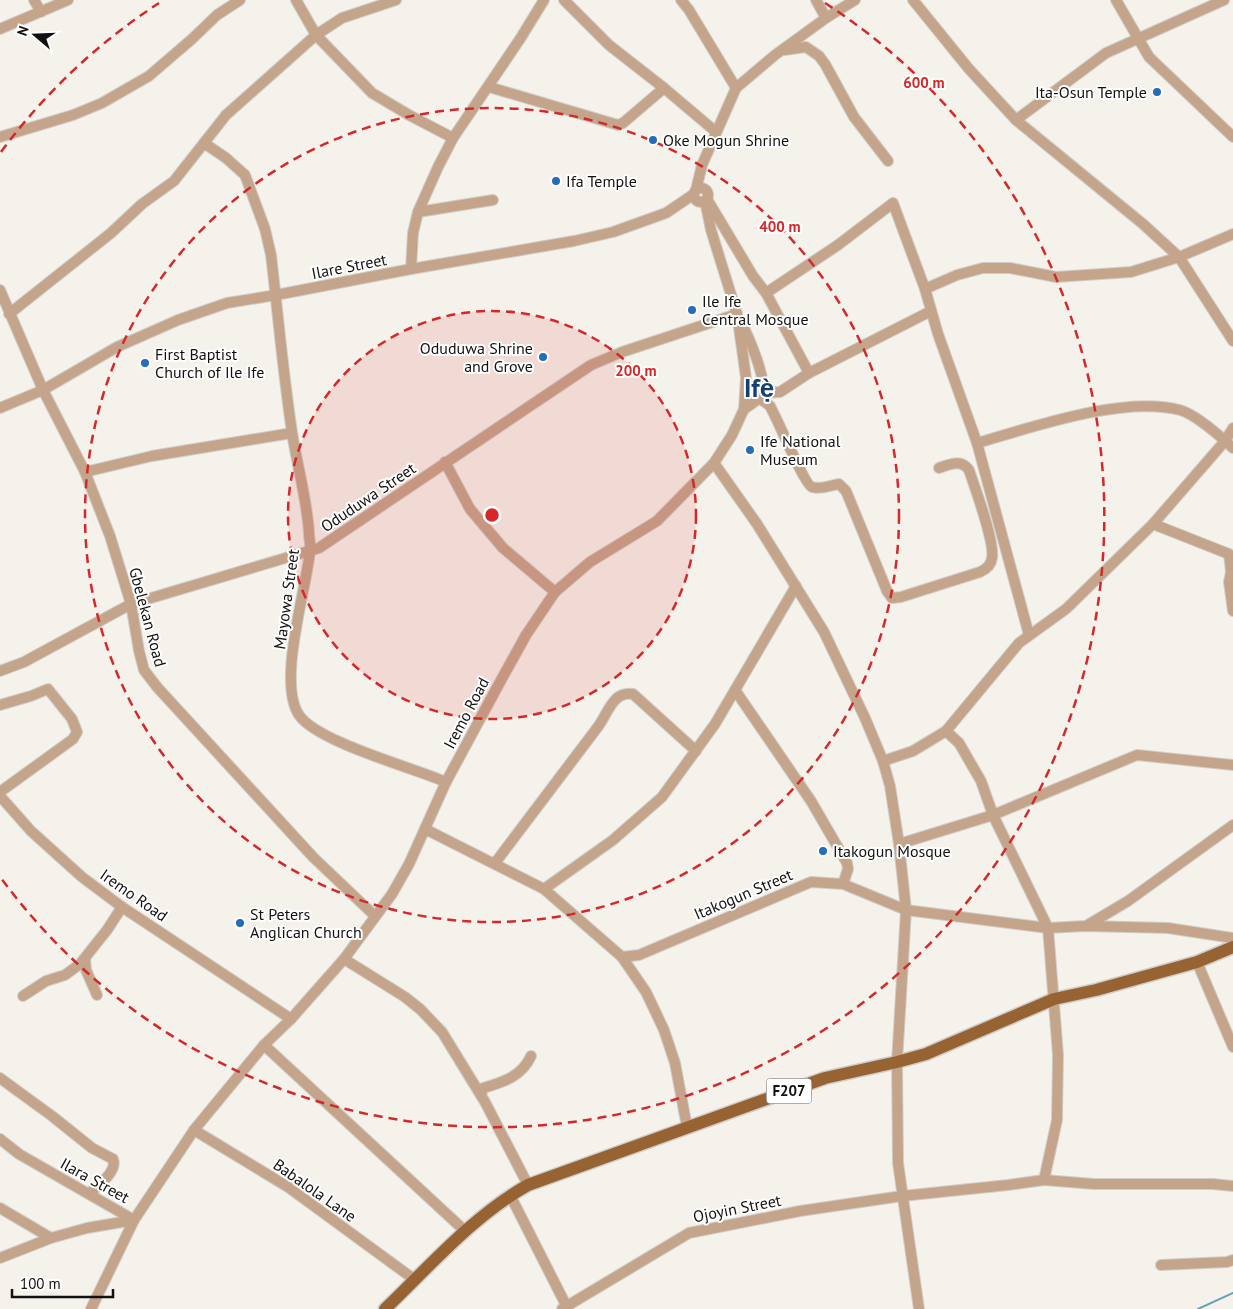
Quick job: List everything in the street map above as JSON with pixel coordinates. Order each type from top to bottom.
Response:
[{"type":"main road","name":"F207","points":[[385,1309],[465,1231],[510,1195],[528,1185],[825,1078],[926,1054],[1054,999],[1197,962],[1233,947]]},
{"type":"street","points":[[34,0],[41,12]]},
{"type":"street","points":[[0,29],[68,0]]},
{"type":"street","points":[[0,136],[73,115],[102,103],[149,76],[217,15],[240,0]]},
{"type":"street","points":[[296,0],[316,35],[372,93],[453,138]]},
{"type":"street","points":[[9,314],[111,233],[142,204],[174,181],[226,115],[316,35],[342,18],[396,0]]},
{"type":"street","points":[[411,269],[413,233],[418,212],[453,138],[520,40],[544,0]]},
{"type":"street","points":[[564,0],[609,45],[716,132]]},
{"type":"street","points":[[681,0],[736,88]]},
{"type":"street","points":[[816,0],[826,18]]},
{"type":"street","points":[[744,409],[746,378],[737,314],[700,197],[702,165],[736,88],[826,18],[855,0]]},
{"type":"street","points":[[913,0],[970,69],[1016,120],[1143,224],[1179,257],[1233,341]]},
{"type":"street","points":[[1116,0],[1149,57],[1233,136]]},
{"type":"street","points":[[1016,120],[1106,52],[1224,0]]},
{"type":"street","points":[[784,50],[806,47],[819,56],[832,73],[854,117],[888,160]]},
{"type":"street","points":[[489,87],[618,125],[623,123],[664,88]]},
{"type":"street","name":"Mayowa Street","points":[[204,143],[226,158],[245,175],[266,229],[271,255],[292,433],[308,519],[310,551],[292,662],[291,684],[293,701],[300,716],[316,730],[347,746],[446,782]]},
{"type":"street","points":[[700,197],[752,276],[766,293],[809,373]]},
{"type":"street","name":"Ilare Street","points":[[0,408],[43,390],[117,347],[178,320],[227,303],[574,241],[613,232],[666,213],[700,197]]},
{"type":"street","points":[[418,212],[493,200]]},
{"type":"street","points":[[766,293],[838,245],[893,203],[925,289],[977,443],[1030,635]]},
{"type":"street","points":[[925,289],[957,274],[983,268],[1010,268],[1056,277],[1131,272],[1179,257],[1233,234]]},
{"type":"street","name":"Gbelekan Road","points":[[0,290],[43,390],[85,472],[110,536],[131,604],[144,670],[157,687],[314,856],[375,916]]},
{"type":"street","points":[[744,409],[761,395],[780,392],[809,373],[931,311]]},
{"type":"street","points":[[737,314],[746,330],[761,373],[761,395],[774,412],[801,473],[809,486],[820,488],[839,484],[846,491],[865,540],[887,591],[892,598],[901,597],[980,572],[992,560],[988,534],[969,470],[964,464],[957,462],[939,468]]},
{"type":"street","name":"Oduduwa Street","points":[[0,671],[24,662],[131,604],[319,548],[591,365],[622,352],[737,314]]},
{"type":"street","points":[[746,378],[761,373]]},
{"type":"street","points":[[977,443],[1058,420],[1111,408],[1157,406],[1182,410],[1229,444]]},
{"type":"street","name":"Iremo Road","points":[[91,1309],[134,1220],[194,1130],[264,1045],[291,1019],[344,958],[392,894],[409,864],[446,782],[526,635],[555,592],[590,562],[657,522],[714,464],[732,435],[744,409]]},
{"type":"street","points":[[883,762],[913,751],[946,731],[1013,650],[1066,609],[1153,524],[1229,444],[1233,428]]},
{"type":"street","points":[[85,472],[152,456],[292,433]]},
{"type":"street","points":[[445,462],[470,509],[503,548],[555,592]]},
{"type":"street","points":[[714,464],[757,524],[824,632],[846,675],[883,762],[890,786],[899,844],[906,910],[898,1062],[898,1163],[919,1309]]},
{"type":"street","points":[[1153,524],[1229,554],[1231,561],[1229,582],[1233,611]]},
{"type":"street","points":[[544,889],[637,820],[662,797],[696,751],[735,690],[796,586]]},
{"type":"street","points":[[0,705],[48,689],[72,719],[77,732],[73,739],[0,792]]},
{"type":"street","points":[[735,690],[806,794],[848,863],[843,884]]},
{"type":"street","points":[[495,863],[620,695],[626,693],[633,694],[696,751]]},
{"type":"street","points":[[946,731],[959,743],[981,781],[993,815],[1048,928],[1058,1055],[1057,1120],[1044,1180]]},
{"type":"street","points":[[899,844],[993,815],[1137,755],[1233,765]]},
{"type":"street","name":"Iremo Road","points":[[0,796],[32,831],[82,877],[122,907],[291,1019]]},
{"type":"street","points":[[1086,926],[1128,901],[1233,826]]},
{"type":"street","points":[[424,829],[544,889],[622,957],[646,992],[664,1030],[674,1063],[687,1128]]},
{"type":"street","name":"Itakogun Street","points":[[622,957],[639,955],[811,882],[843,884],[906,910],[1048,928],[1086,926],[1168,928],[1233,938]]},
{"type":"street","points":[[23,996],[52,978],[65,975],[85,959],[122,907]]},
{"type":"street","points":[[344,958],[405,997],[442,1032],[481,1096],[528,1185]]},
{"type":"street","points":[[85,959],[86,970],[97,995]]},
{"type":"street","points":[[1197,962],[1233,1047]]},
{"type":"street","points":[[264,1045],[465,1231]]},
{"type":"street","points":[[481,1096],[483,1088],[497,1084],[521,1072],[532,1056]]},
{"type":"street","points":[[0,1078],[92,1148],[113,1159],[113,1169],[89,1194]]},
{"type":"street","name":"Babalola Lane","points":[[194,1130],[288,1187],[415,1280]]},
{"type":"street","name":"Ilara Street","points":[[0,1139],[19,1154],[134,1220]]},
{"type":"street","name":"Ojoyin Street","points":[[510,1195],[565,1308],[689,1233],[800,1211],[902,1196],[1044,1180],[1094,1184],[1213,1184],[1233,1186]]},
{"type":"street","points":[[0,1208],[51,1238]]},
{"type":"street","name":"Ilara Street","points":[[0,1258],[51,1238],[87,1228],[134,1220]]},
{"type":"street","points":[[1161,1265],[1227,1262],[1233,1260]]},
{"type":"waterway","points":[[1198,1309],[1233,1293]]},
{"type":"place","name":"Ita-Osun Temple","points":[[1157,92]]},
{"type":"place","name":"Oke Mogun Shrine","points":[[653,140]]},
{"type":"place","name":"Ifa Temple","points":[[556,181]]},
{"type":"place","name":"Ile Ife Central Mosque","points":[[692,310]]},
{"type":"place","name":"Oduduwa Shrine and Grove","points":[[543,357]]},
{"type":"place","name":"First Baptist Church of Ile Ife","points":[[145,363]]},
{"type":"place","name":"Ife National Museum","points":[[750,450]]},
{"type":"place","name":"Itakogun Mosque","points":[[823,851]]},
{"type":"place","name":"St Peters Anglican Church","points":[[240,923]]},
{"type":"district","name":"Ifẹ̀","points":[[759,388]]}]
